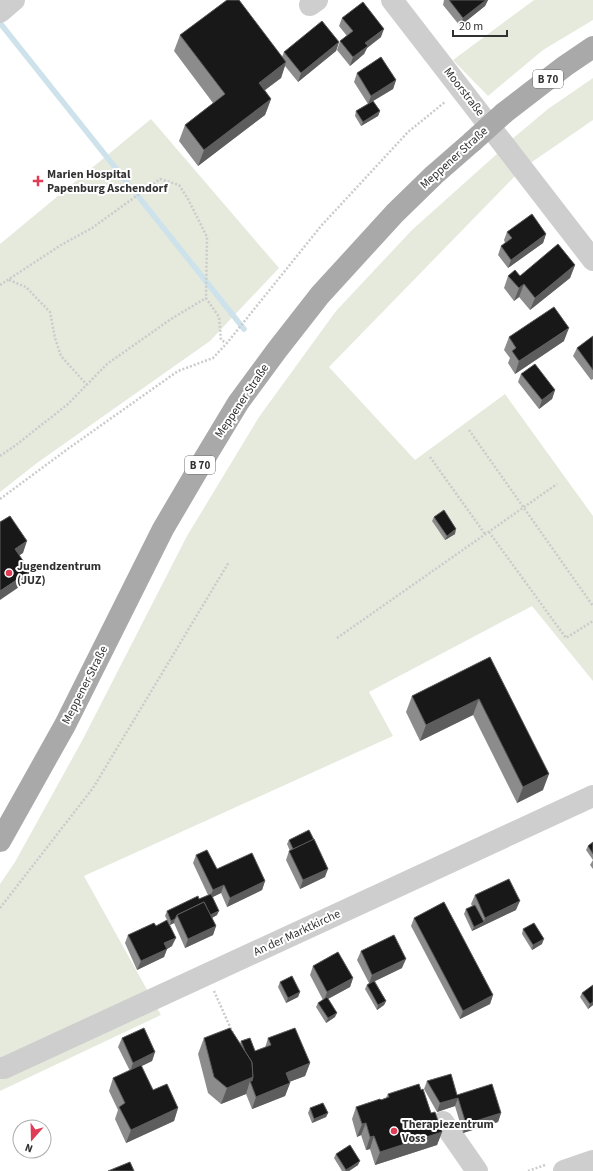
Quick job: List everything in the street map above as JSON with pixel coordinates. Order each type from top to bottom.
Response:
[{"type":"main road","name":"Meppener Straße","points":[[0,841],[65,725],[163,530],[238,403],[277,350],[320,295],[395,213],[434,175],[504,114],[593,47]]},
{"type":"street","points":[[0,12],[14,0]]},
{"type":"street","name":"Moorstraße","points":[[392,0],[593,260]]},
{"type":"street","name":"An der Marktkirche","points":[[0,1068],[4,1068],[593,796]]},
{"type":"street","points":[[443,1122],[477,1171]]},
{"type":"street","points":[[564,1171],[593,1161]]},
{"type":"path","points":[[0,499],[178,371],[213,358],[321,226],[346,198],[408,132],[461,89]]},
{"type":"path","points":[[0,285],[61,245],[92,228],[160,179],[179,185],[188,199],[207,237],[206,298],[219,317],[221,340],[226,343]]},
{"type":"path","points":[[8,280],[26,287],[50,312],[61,356],[87,385]]},
{"type":"path","points":[[0,456],[68,404],[107,364],[171,319],[206,298]]},
{"type":"path","points":[[469,430],[593,606]]},
{"type":"path","points":[[430,457],[486,534]]},
{"type":"path","points":[[337,638],[557,484]]},
{"type":"path","points":[[489,532],[566,638],[593,621]]},
{"type":"path","points":[[0,908],[93,788],[229,562]]},
{"type":"path","points":[[206,974],[238,1043]]},
{"type":"shaded area","points":[[534,0],[593,0],[593,20],[543,50],[488,96],[453,60]]},
{"type":"shaded area","points":[[593,78],[593,120],[529,164],[511,140],[548,109]]},
{"type":"shaded area","points":[[151,119],[279,268],[210,341],[37,463],[0,492],[0,244]]},
{"type":"shaded area","points":[[499,152],[517,174],[329,367],[415,460],[505,394],[593,516],[593,681],[532,606],[369,692],[393,736],[84,876],[161,1015],[0,1091],[0,884],[15,862],[83,739],[187,536],[259,417],[336,311],[412,230]]},
{"type":"building","points":[[227,0],[239,0],[286,62],[259,83],[271,99],[204,150],[185,125],[225,94],[180,35]]},
{"type":"building","points":[[449,0],[486,0],[463,18]]},
{"type":"building","points":[[363,2],[384,29],[365,43],[368,46],[353,57],[340,41],[353,31],[342,18]]},
{"type":"building","points":[[322,21],[339,42],[301,73],[284,52]]},
{"type":"building","points":[[381,57],[396,80],[371,96],[357,73]]},
{"type":"building","points":[[373,101],[380,111],[363,122],[356,111]]},
{"type":"building","points":[[532,214],[546,234],[511,260],[501,246],[512,238],[507,232]]},
{"type":"building","points":[[558,244],[575,265],[535,298],[524,284],[519,288],[508,276],[515,270],[520,276]]},
{"type":"building","points":[[554,307],[569,328],[519,361],[512,351],[516,348],[509,337]]},
{"type":"building","points":[[593,336],[593,370],[577,348]]},
{"type":"building","points":[[535,364],[555,390],[542,400],[521,374]]},
{"type":"building","points":[[444,510],[456,529],[447,536],[434,517]]},
{"type":"building","points":[[10,516],[27,541],[15,549],[30,571],[0,591],[0,522]]},
{"type":"building","points":[[490,657],[549,774],[523,787],[479,699],[426,725],[412,696]]},
{"type":"building","points":[[309,830],[314,840],[293,849],[289,840]]},
{"type":"building","points":[[314,839],[328,869],[303,880],[289,851]]},
{"type":"building","points":[[593,842],[593,854],[588,846]]},
{"type":"building","points":[[207,850],[217,869],[252,853],[265,881],[230,898],[224,885],[213,890],[196,855]]},
{"type":"building","points":[[509,879],[520,901],[485,918],[475,895]]},
{"type":"building","points":[[211,894],[219,911],[210,915],[204,902],[177,915],[175,919],[171,921],[167,911],[198,896],[199,899]]},
{"type":"building","points":[[204,902],[216,926],[188,939],[177,915]]},
{"type":"building","points":[[444,902],[493,995],[463,1011],[414,918]]},
{"type":"building","points":[[475,905],[484,922],[474,927],[466,909]]},
{"type":"building","points":[[167,920],[176,938],[164,943],[167,949],[141,961],[128,935],[154,923],[156,926]]},
{"type":"building","points":[[534,923],[544,939],[533,945],[523,929]]},
{"type":"building","points":[[394,935],[406,959],[372,975],[361,951]]},
{"type":"building","points":[[338,952],[353,978],[327,992],[313,966]]},
{"type":"building","points":[[292,976],[300,992],[288,998],[280,982]]},
{"type":"building","points":[[374,981],[386,1001],[378,1005],[367,985]]},
{"type":"building","points":[[593,985],[593,1002],[590,1004],[582,993]]},
{"type":"building","points":[[327,997],[337,1013],[328,1018],[318,1003]]},
{"type":"building","points":[[144,1028],[155,1052],[133,1063],[122,1038]]},
{"type":"building","points":[[230,1028],[252,1062],[253,1077],[227,1088],[214,1077],[204,1038]]},
{"type":"building","points":[[295,1028],[310,1063],[286,1073],[290,1083],[256,1097],[250,1081],[252,1081],[253,1077],[252,1062],[241,1041],[250,1038],[255,1051],[271,1045],[268,1038]]},
{"type":"building","points":[[141,1065],[153,1090],[167,1084],[178,1108],[131,1130],[119,1107],[125,1103],[113,1078]]},
{"type":"building","points":[[451,1074],[457,1095],[492,1084],[501,1113],[466,1124],[458,1098],[440,1103],[427,1081]]},
{"type":"building","name":"Therapiezentrum Voss","points":[[419,1084],[421,1090],[423,1089],[431,1113],[435,1112],[442,1132],[380,1152],[374,1136],[370,1137],[366,1123],[362,1124],[356,1107],[380,1099],[381,1100],[389,1097],[388,1094]]},
{"type":"building","points":[[323,1103],[328,1113],[314,1119],[310,1108]]},
{"type":"building","points":[[350,1145],[360,1161],[346,1170],[336,1154]]},
{"type":"building","points":[[130,1162],[134,1171],[108,1171]]},
{"type":"waterway","points":[[0,23],[244,329]]},
{"type":"place","name":"Marien Hospital Papenburg Aschendorf","points":[[38,181]]},
{"type":"place","name":"Jugendzentrum (JUZ)","points":[[9,573]]},
{"type":"place","name":"Therapiezentrum Voss","points":[[394,1131]]}]
